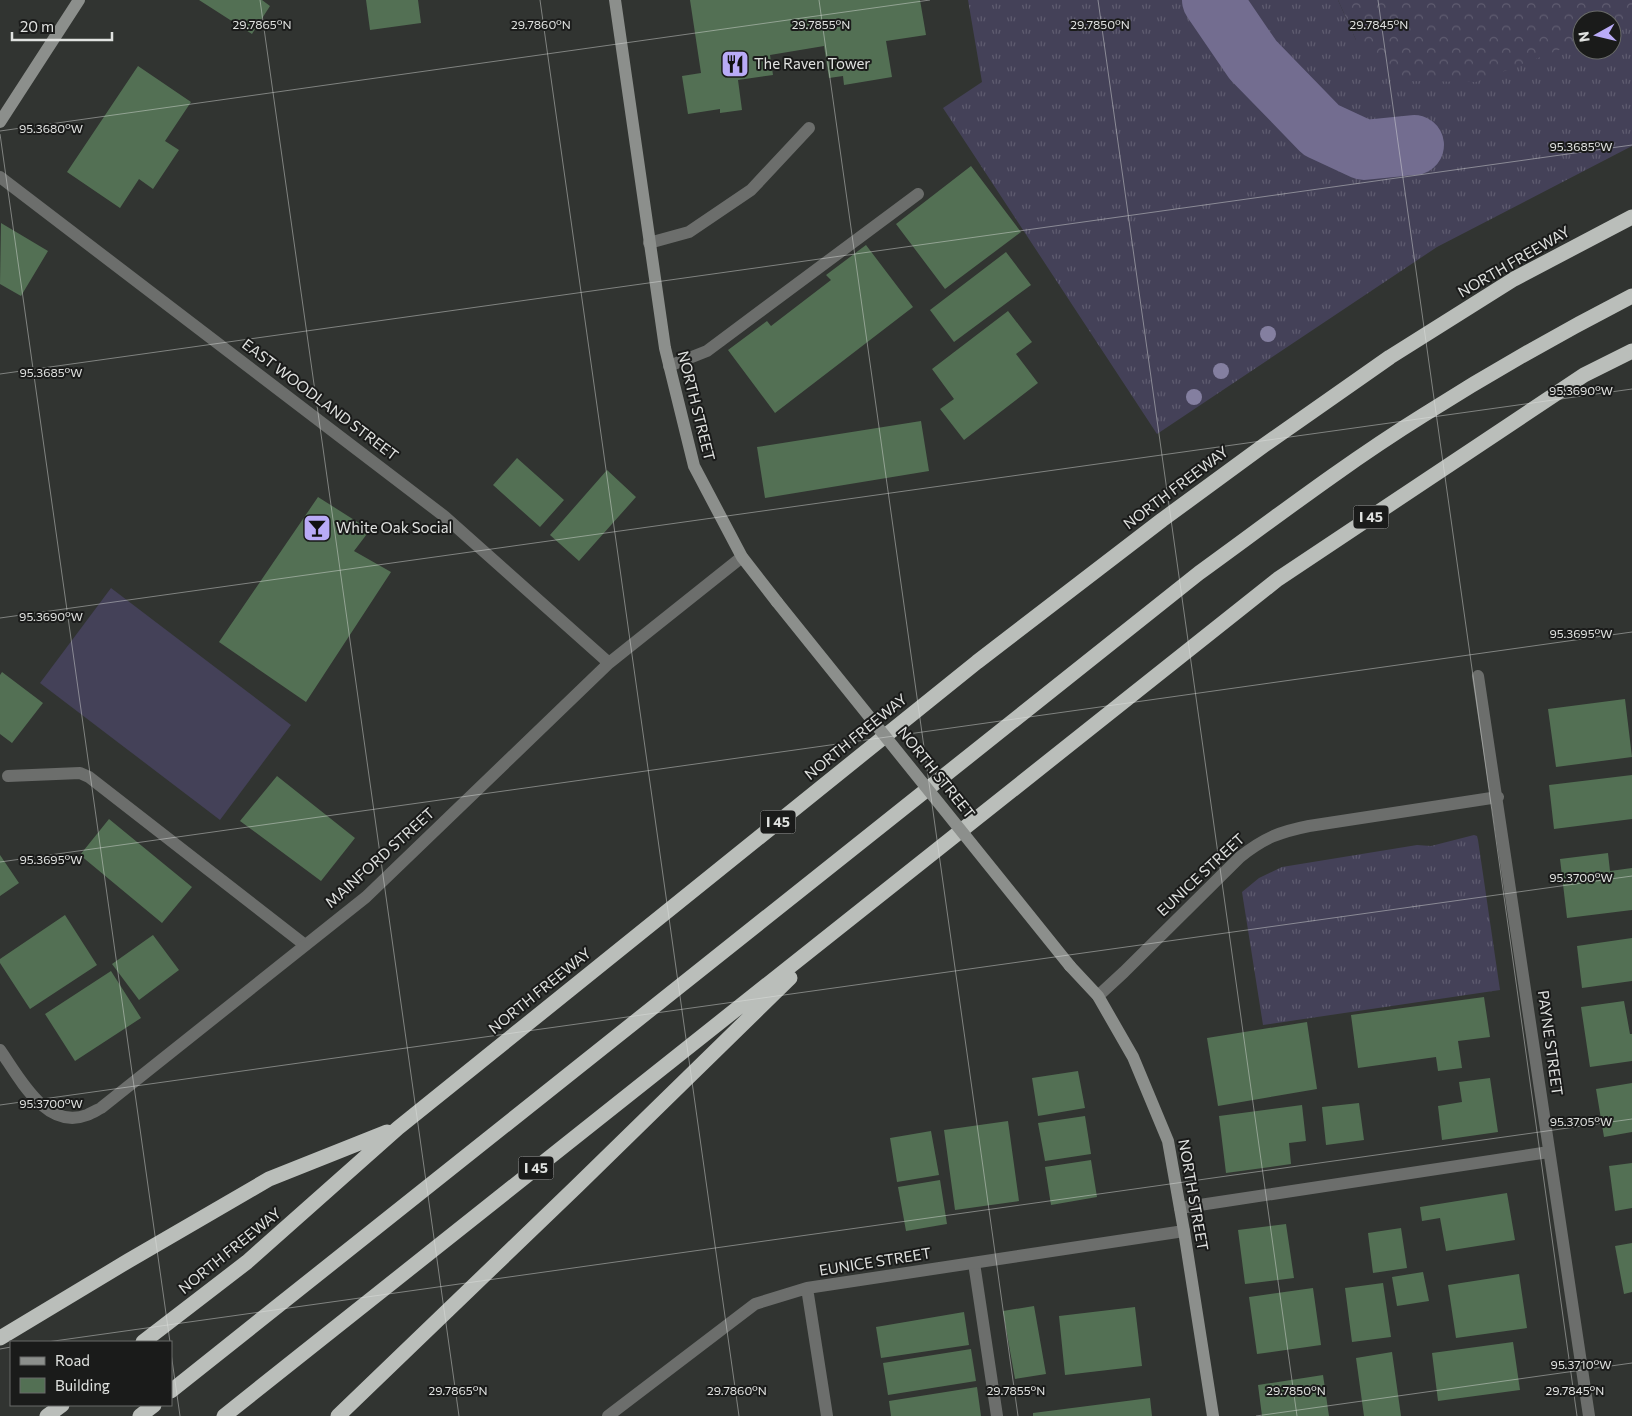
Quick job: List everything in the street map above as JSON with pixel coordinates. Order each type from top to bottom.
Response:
[{"type":"highway","name":"NORTH FREEWAY","points":[[144,1341],[247,1262],[398,1128],[970,668],[1240,463],[1390,357],[1514,279],[1632,216]]},
{"type":"highway","points":[[172,1390],[1199,573],[1309,492],[1420,416],[1545,341],[1632,296]]},
{"type":"highway","name":"I 45","points":[[224,1416],[1278,579],[1584,375],[1632,351]]},
{"type":"highway","points":[[338,1416],[848,921]]},
{"type":"highway","points":[[0,1338],[269,1179],[398,1128]]},
{"type":"highway","points":[[47,1416],[61,1406]]},
{"type":"highway","points":[[140,1416],[153,1406]]},
{"type":"street","points":[[0,122],[79,0]]},
{"type":"street","name":"NORTH STREET","points":[[615,0],[665,348],[694,466],[742,556],[1070,966],[1098,996],[1133,1057],[1168,1141],[1184,1231],[1212,1416]]},
{"type":"street","points":[[649,243],[689,232],[751,190],[809,128]]},
{"type":"street","name":"EAST WOODLAND STREET","points":[[0,176],[444,516],[609,663]]},
{"type":"street","points":[[669,366],[708,351],[918,194]]},
{"type":"street","name":"MAINFORD STREET","points":[[0,1050],[34,1099],[48,1112],[65,1118],[86,1116],[101,1108],[366,897],[609,663],[742,556]]},
{"type":"street","name":"PAYNE STREET","points":[[1478,676],[1498,797],[1589,1416]]},
{"type":"street","points":[[8,776],[80,773],[89,777],[305,945]]},
{"type":"street","name":"EUNICE STREET","points":[[1098,996],[1240,857],[1271,835],[1309,826],[1498,797]]},
{"type":"street","points":[[1180,1208],[1549,1152]]},
{"type":"street","name":"EUNICE STREET","points":[[608,1416],[755,1304],[807,1288],[1184,1231]]},
{"type":"street","points":[[974,1263],[997,1416]]},
{"type":"street","points":[[807,1288],[827,1416]]},
{"type":"green space","points":[[968,0],[1338,0],[1356,40],[1572,40],[1572,60],[1622,60],[1622,24],[1632,21],[1632,146],[1437,247],[1157,434],[943,108],[982,82]]},
{"type":"green space","points":[[1338,0],[1632,0],[1632,22],[1622,26],[1622,10],[1572,10],[1572,45],[1476,82],[1402,81],[1356,40]]},
{"type":"green space","points":[[111,588],[291,725],[220,820],[40,683]]},
{"type":"green space","points":[[1474,835],[1477,836],[1478,840],[1500,990],[1263,1025],[1242,892],[1259,878],[1282,867],[1417,845],[1431,846]]},
{"type":"building","points":[[199,0],[262,0],[270,6],[252,34]]},
{"type":"building","points":[[366,0],[418,0],[421,23],[370,30]]},
{"type":"building","name":"The Raven Tower","points":[[690,0],[920,0],[926,35],[886,41],[892,77],[844,85],[843,76],[829,78],[824,46],[770,55],[773,75],[738,80],[742,110],[720,113],[720,109],[688,114],[682,76],[701,73]]},
{"type":"building","points":[[138,66],[191,102],[165,141],[179,150],[153,189],[139,179],[120,208],[67,172]]},
{"type":"building","points":[[971,166],[1021,232],[945,289],[896,224]]},
{"type":"building","points":[[1,223],[48,251],[21,296],[0,284]]},
{"type":"building","points":[[866,245],[913,307],[775,413],[728,350],[767,321],[771,326],[831,280],[826,275]]},
{"type":"building","points":[[1006,252],[1031,285],[954,342],[930,310]]},
{"type":"building","points":[[1008,311],[1032,342],[1016,354],[1038,383],[964,440],[940,409],[954,399],[932,369]]},
{"type":"building","points":[[921,421],[929,471],[765,498],[757,447]]},
{"type":"building","points":[[517,458],[564,500],[540,527],[493,485]]},
{"type":"building","points":[[607,470],[636,497],[579,561],[550,535]]},
{"type":"building","points":[[318,497],[370,530],[354,551],[391,572],[306,702],[219,642]]},
{"type":"building","points":[[2,672],[43,703],[12,743],[0,734],[0,675]]},
{"type":"building","points":[[1625,699],[1632,757],[1556,767],[1548,709]]},
{"type":"building","points":[[1632,775],[1632,819],[1554,829],[1549,785]]},
{"type":"building","points":[[277,776],[355,838],[321,881],[240,821]]},
{"type":"building","points":[[109,819],[192,887],[162,923],[80,855]]},
{"type":"building","points":[[1608,853],[1610,871],[1632,868],[1632,910],[1567,918],[1560,859]]},
{"type":"building","points":[[0,855],[19,883],[0,896]]},
{"type":"building","points":[[65,915],[97,965],[30,1009],[0,963],[0,959]]},
{"type":"building","points":[[153,935],[179,970],[139,1000],[112,964]]},
{"type":"building","points":[[1632,938],[1632,981],[1582,988],[1577,946]]},
{"type":"building","points":[[111,971],[141,1018],[75,1061],[45,1014]]},
{"type":"building","points":[[1484,997],[1490,1037],[1458,1041],[1462,1068],[1438,1071],[1436,1057],[1358,1068],[1351,1015]]},
{"type":"building","points":[[1624,1001],[1630,1034],[1632,1034],[1632,1061],[1590,1067],[1581,1007]]},
{"type":"building","points":[[1307,1022],[1317,1089],[1218,1106],[1207,1038]]},
{"type":"building","points":[[1078,1071],[1085,1108],[1038,1116],[1032,1078]]},
{"type":"building","points":[[1490,1078],[1498,1132],[1442,1140],[1438,1106],[1462,1102],[1459,1082]]},
{"type":"building","points":[[1632,1083],[1632,1132],[1604,1137],[1596,1089]]},
{"type":"building","points":[[1359,1103],[1364,1140],[1326,1145],[1322,1107]]},
{"type":"building","points":[[1302,1105],[1306,1141],[1289,1143],[1291,1164],[1226,1173],[1219,1116]]},
{"type":"building","points":[[1085,1116],[1091,1154],[1045,1161],[1038,1123]]},
{"type":"building","points":[[1008,1121],[1019,1201],[955,1210],[944,1130]]},
{"type":"building","points":[[931,1131],[939,1175],[897,1182],[890,1138]]},
{"type":"building","points":[[1091,1160],[1097,1197],[1051,1205],[1045,1167]]},
{"type":"building","points":[[1632,1163],[1632,1208],[1615,1211],[1609,1166]]},
{"type":"building","points":[[940,1180],[947,1224],[906,1231],[898,1187]]},
{"type":"building","points":[[1507,1193],[1515,1240],[1446,1251],[1440,1218],[1422,1221],[1420,1207]]},
{"type":"building","points":[[1286,1224],[1294,1278],[1245,1284],[1238,1230]]},
{"type":"building","points":[[1401,1228],[1407,1268],[1373,1273],[1368,1233]]},
{"type":"building","points":[[1632,1243],[1632,1292],[1624,1294],[1615,1246]]},
{"type":"building","points":[[1423,1272],[1429,1301],[1397,1306],[1392,1277]]},
{"type":"building","points":[[1519,1274],[1527,1328],[1456,1338],[1448,1285]]},
{"type":"building","points":[[1383,1283],[1391,1337],[1352,1342],[1345,1288]]},
{"type":"building","points":[[1313,1288],[1321,1345],[1257,1354],[1249,1297]]},
{"type":"building","points":[[1034,1306],[1046,1374],[1015,1379],[1003,1311]]},
{"type":"building","points":[[1135,1307],[1142,1366],[1065,1375],[1059,1316]]},
{"type":"building","points":[[964,1312],[969,1345],[881,1358],[876,1327]]},
{"type":"building","points":[[1513,1342],[1520,1390],[1438,1401],[1432,1353]]},
{"type":"building","points":[[971,1349],[976,1381],[888,1395],[883,1363]]},
{"type":"building","points":[[1392,1352],[1401,1416],[1364,1416],[1356,1358]]},
{"type":"building","points":[[1323,1375],[1329,1416],[1262,1416],[1258,1385]]},
{"type":"building","points":[[977,1387],[981,1416],[891,1416],[889,1401]]},
{"type":"building","points":[[1150,1398],[1152,1416],[1033,1416],[1033,1413]]},
{"type":"waterway","points":[[1212,0],[1253,60],[1321,130],[1364,150],[1414,145]]},
{"type":"place","name":"The Raven Tower","points":[[735,64]]},
{"type":"place","name":"White Oak Social","points":[[317,528]]}]
